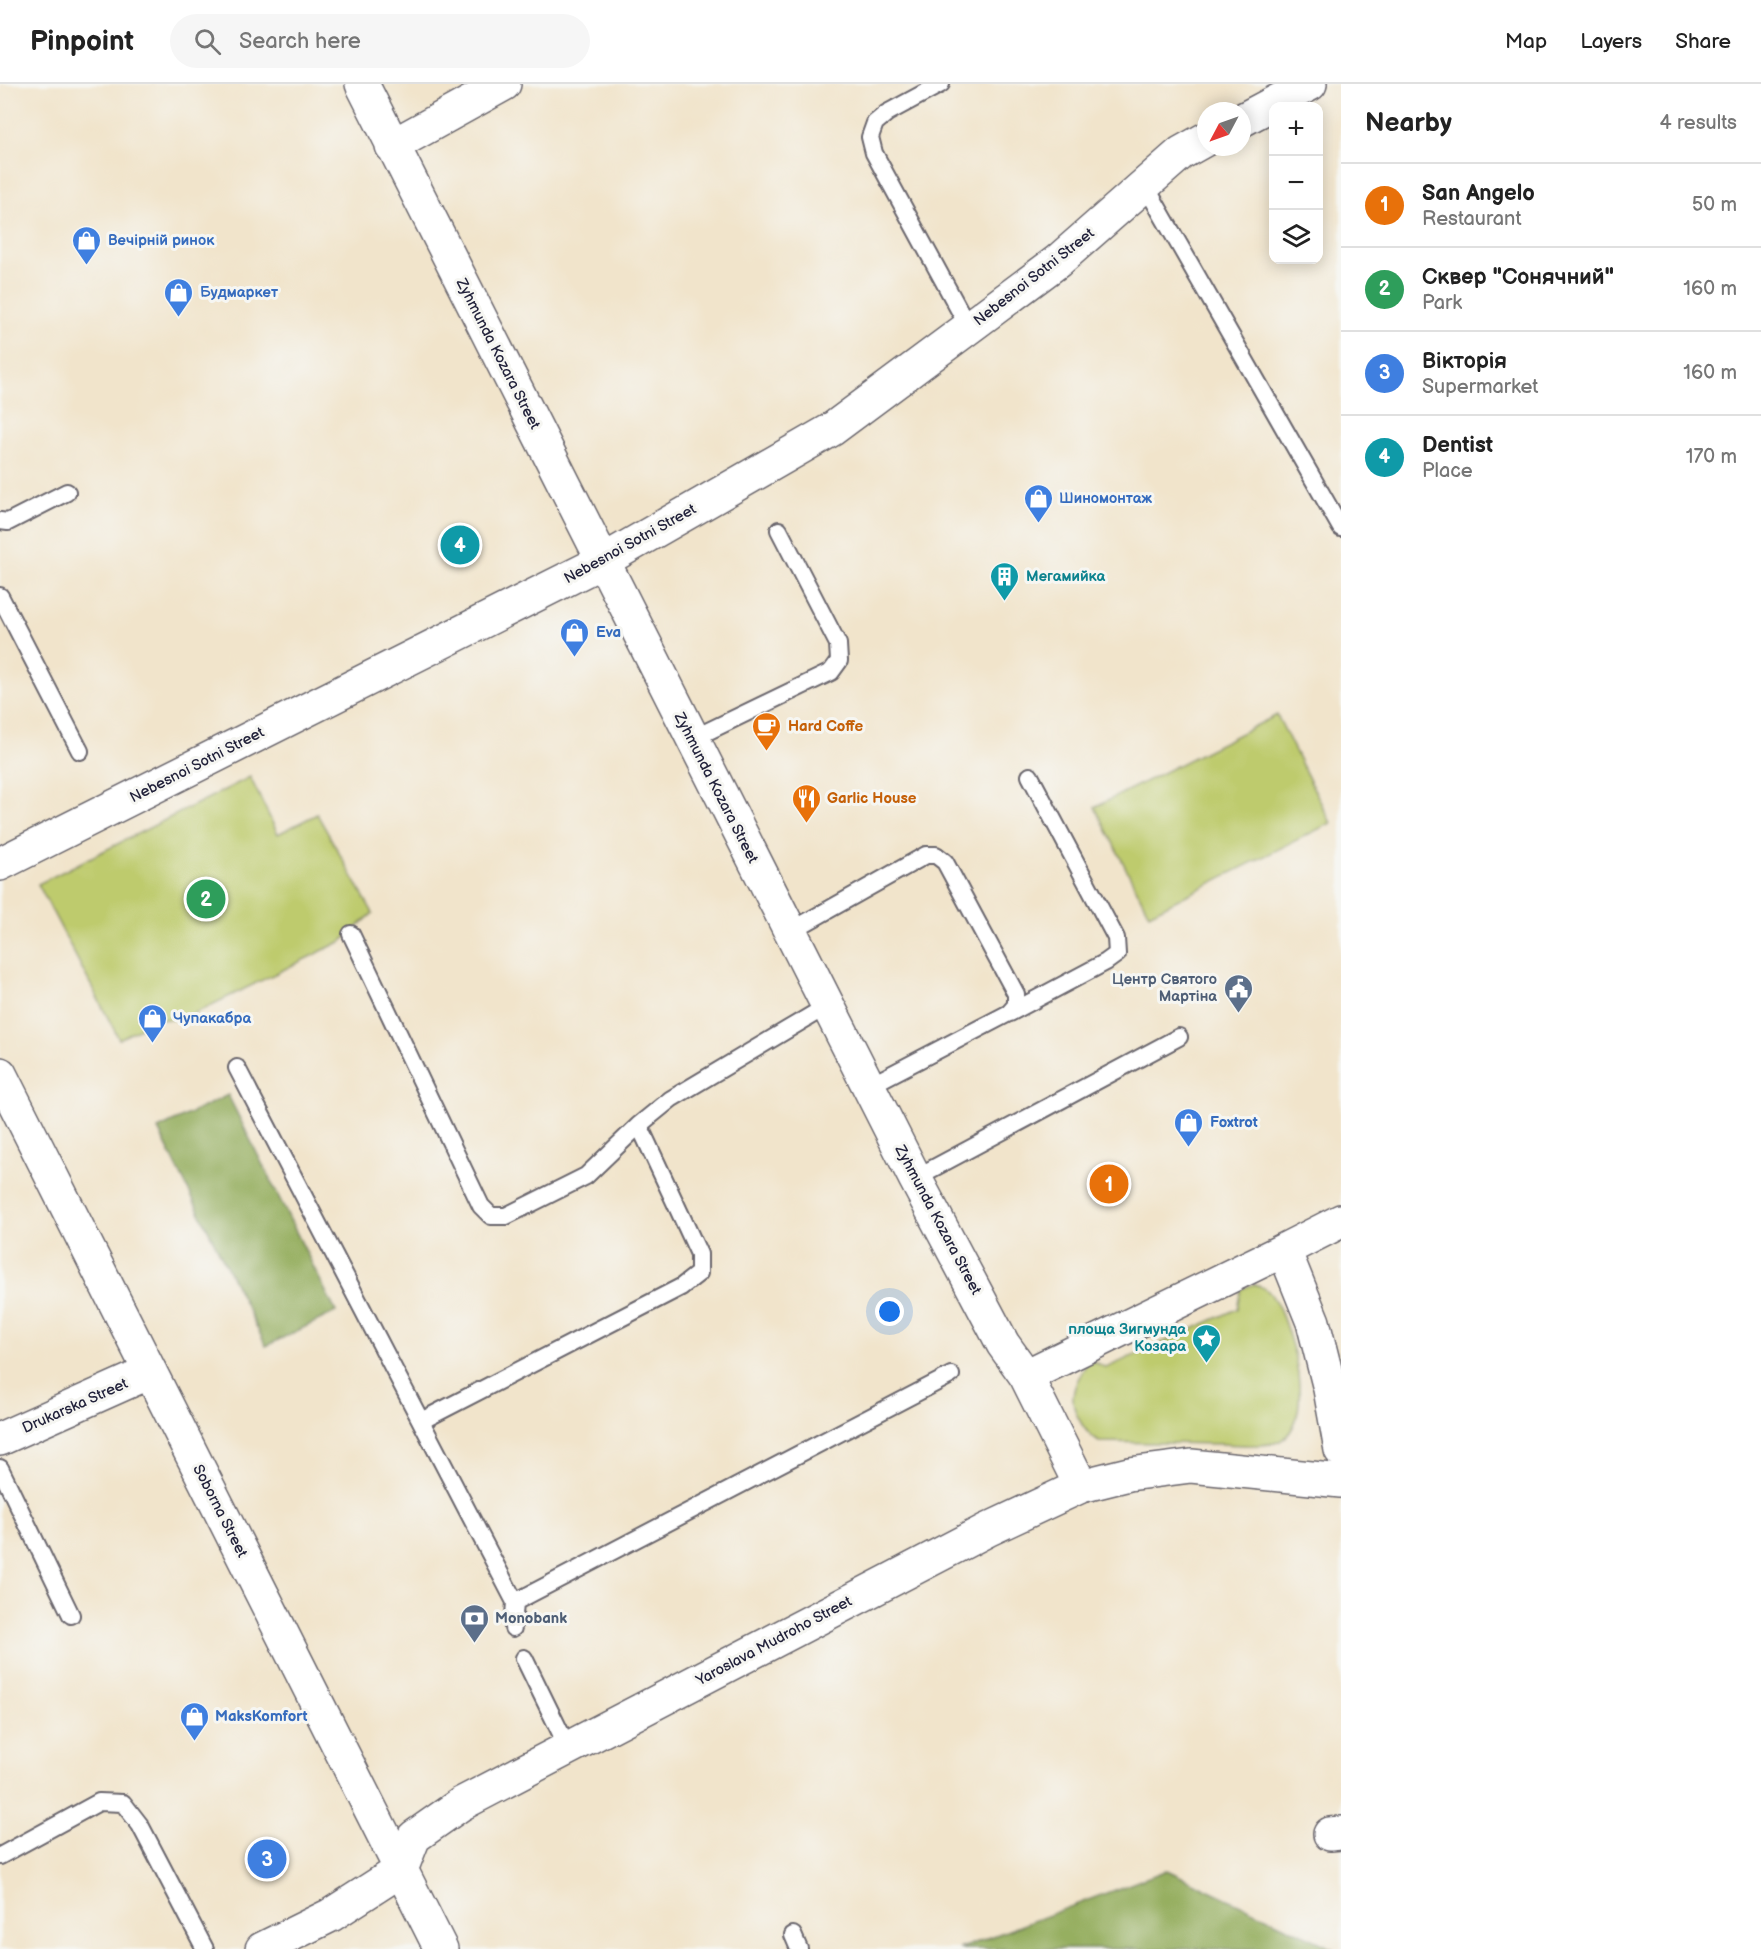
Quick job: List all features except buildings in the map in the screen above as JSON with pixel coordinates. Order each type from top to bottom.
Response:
[{"type":"street","name":"Zyhmunda Kozara Street","points":[[362,84],[826,1006],[1003,1344],[1026,1376],[1081,1486]]},
{"type":"street","points":[[392,146],[504,84]]},
{"type":"street","points":[[1251,115],[1310,84]]},
{"type":"street","name":"Nebesnoi Sotni Street","points":[[0,864],[603,561],[831,430],[1058,261],[1181,153],[1197,145]]},
{"type":"street","name":"Soborna Street","points":[[0,1074],[441,1949]]},
{"type":"street","points":[[1026,1376],[1341,1221]]},
{"type":"street","points":[[1284,1250],[1313,1322],[1330,1389],[1341,1450]]},
{"type":"street","name":"Drukarska Street","points":[[0,1439],[150,1372]]},
{"type":"street","name":"Yaroslava Mudroho Street","points":[[401,1870],[414,1837],[461,1804],[987,1530],[1081,1486],[1129,1474],[1191,1466],[1341,1481]]},
{"type":"street","points":[[262,1949],[331,1915],[401,1870]]},
{"type":"lane","points":[[941,84],[881,118],[875,123],[870,137],[874,153],[969,328]]},
{"type":"lane","points":[[1144,185],[1341,528]]},
{"type":"lane","points":[[0,521],[8,522],[67,492]]},
{"type":"lane","points":[[692,739],[831,672],[839,662],[838,644],[779,531]]},
{"type":"lane","points":[[0,596],[80,751]]},
{"type":"lane","points":[[869,1086],[1106,962],[1117,954],[1116,938],[1030,776]]},
{"type":"lane","points":[[789,932],[926,855],[936,855],[945,862],[1016,994],[1016,1005],[1009,1013]]},
{"type":"lane","points":[[351,934],[481,1206],[491,1216],[506,1216],[586,1176],[639,1125],[671,1099],[826,1006]]},
{"type":"lane","points":[[915,1178],[1179,1037]]},
{"type":"lane","points":[[237,1068],[515,1602],[513,1628]]},
{"type":"lane","points":[[421,1421],[681,1287],[699,1273],[699,1254],[639,1125]]},
{"type":"lane","points":[[515,1602],[951,1375]]},
{"type":"lane","points":[[0,1468],[71,1615]]},
{"type":"lane","points":[[524,1658],[568,1748]]},
{"type":"lane","points":[[0,1856],[99,1802],[123,1803],[140,1825],[205,1949]]},
{"type":"green space","points":[[1277,715],[1331,823],[1149,914],[1095,807]]},
{"type":"green space","points":[[250,777],[278,834],[317,814],[373,913],[342,941],[181,1020],[158,1019],[119,1039],[38,884]]},
{"type":"green space","points":[[228,1095],[336,1312],[266,1346],[158,1129]]},
{"type":"green space","name":"площа Зигмунда Козара","points":[[1254,1284],[1263,1287],[1272,1295],[1284,1320],[1294,1353],[1299,1402],[1294,1426],[1287,1435],[1272,1444],[1251,1445],[1099,1442],[1089,1434],[1078,1417],[1073,1393],[1089,1359],[1106,1368],[1237,1309],[1241,1289]]},
{"type":"green space","points":[[1167,1870],[1334,1949],[959,1949]]},
{"type":"place","name":"Вечірній ринок","points":[[87,266]]},
{"type":"place","name":"Будмаркет","points":[[179,318]]},
{"type":"place","name":"Шиномонтаж","points":[[1038,524]]},
{"type":"place","name":"Dentist","points":[[460,545]]},
{"type":"place","name":"Мегамийка","points":[[1005,602]]},
{"type":"place","name":"Eva","points":[[575,658]]},
{"type":"place","name":"Hard Coffe","points":[[767,752]]},
{"type":"place","name":"Garlic House","points":[[806,824]]},
{"type":"place","name":"Сквер \"Сонячний\"","points":[[206,899]]},
{"type":"place","name":"Центр Святого Мартіна","points":[[1238,1014]]},
{"type":"place","name":"Чупакабра","points":[[152,1044]]},
{"type":"place","name":"Foxtrot","points":[[1189,1148]]},
{"type":"place","name":"San Angelo","points":[[1109,1184]]},
{"type":"place","name":"площа Зигмунда Козара","points":[[1207,1364]]},
{"type":"place","name":"Monobank","points":[[474,1644]]},
{"type":"place","name":"MaksKomfort","points":[[194,1742]]},
{"type":"place","name":"Вікторія","points":[[267,1859]]}]
